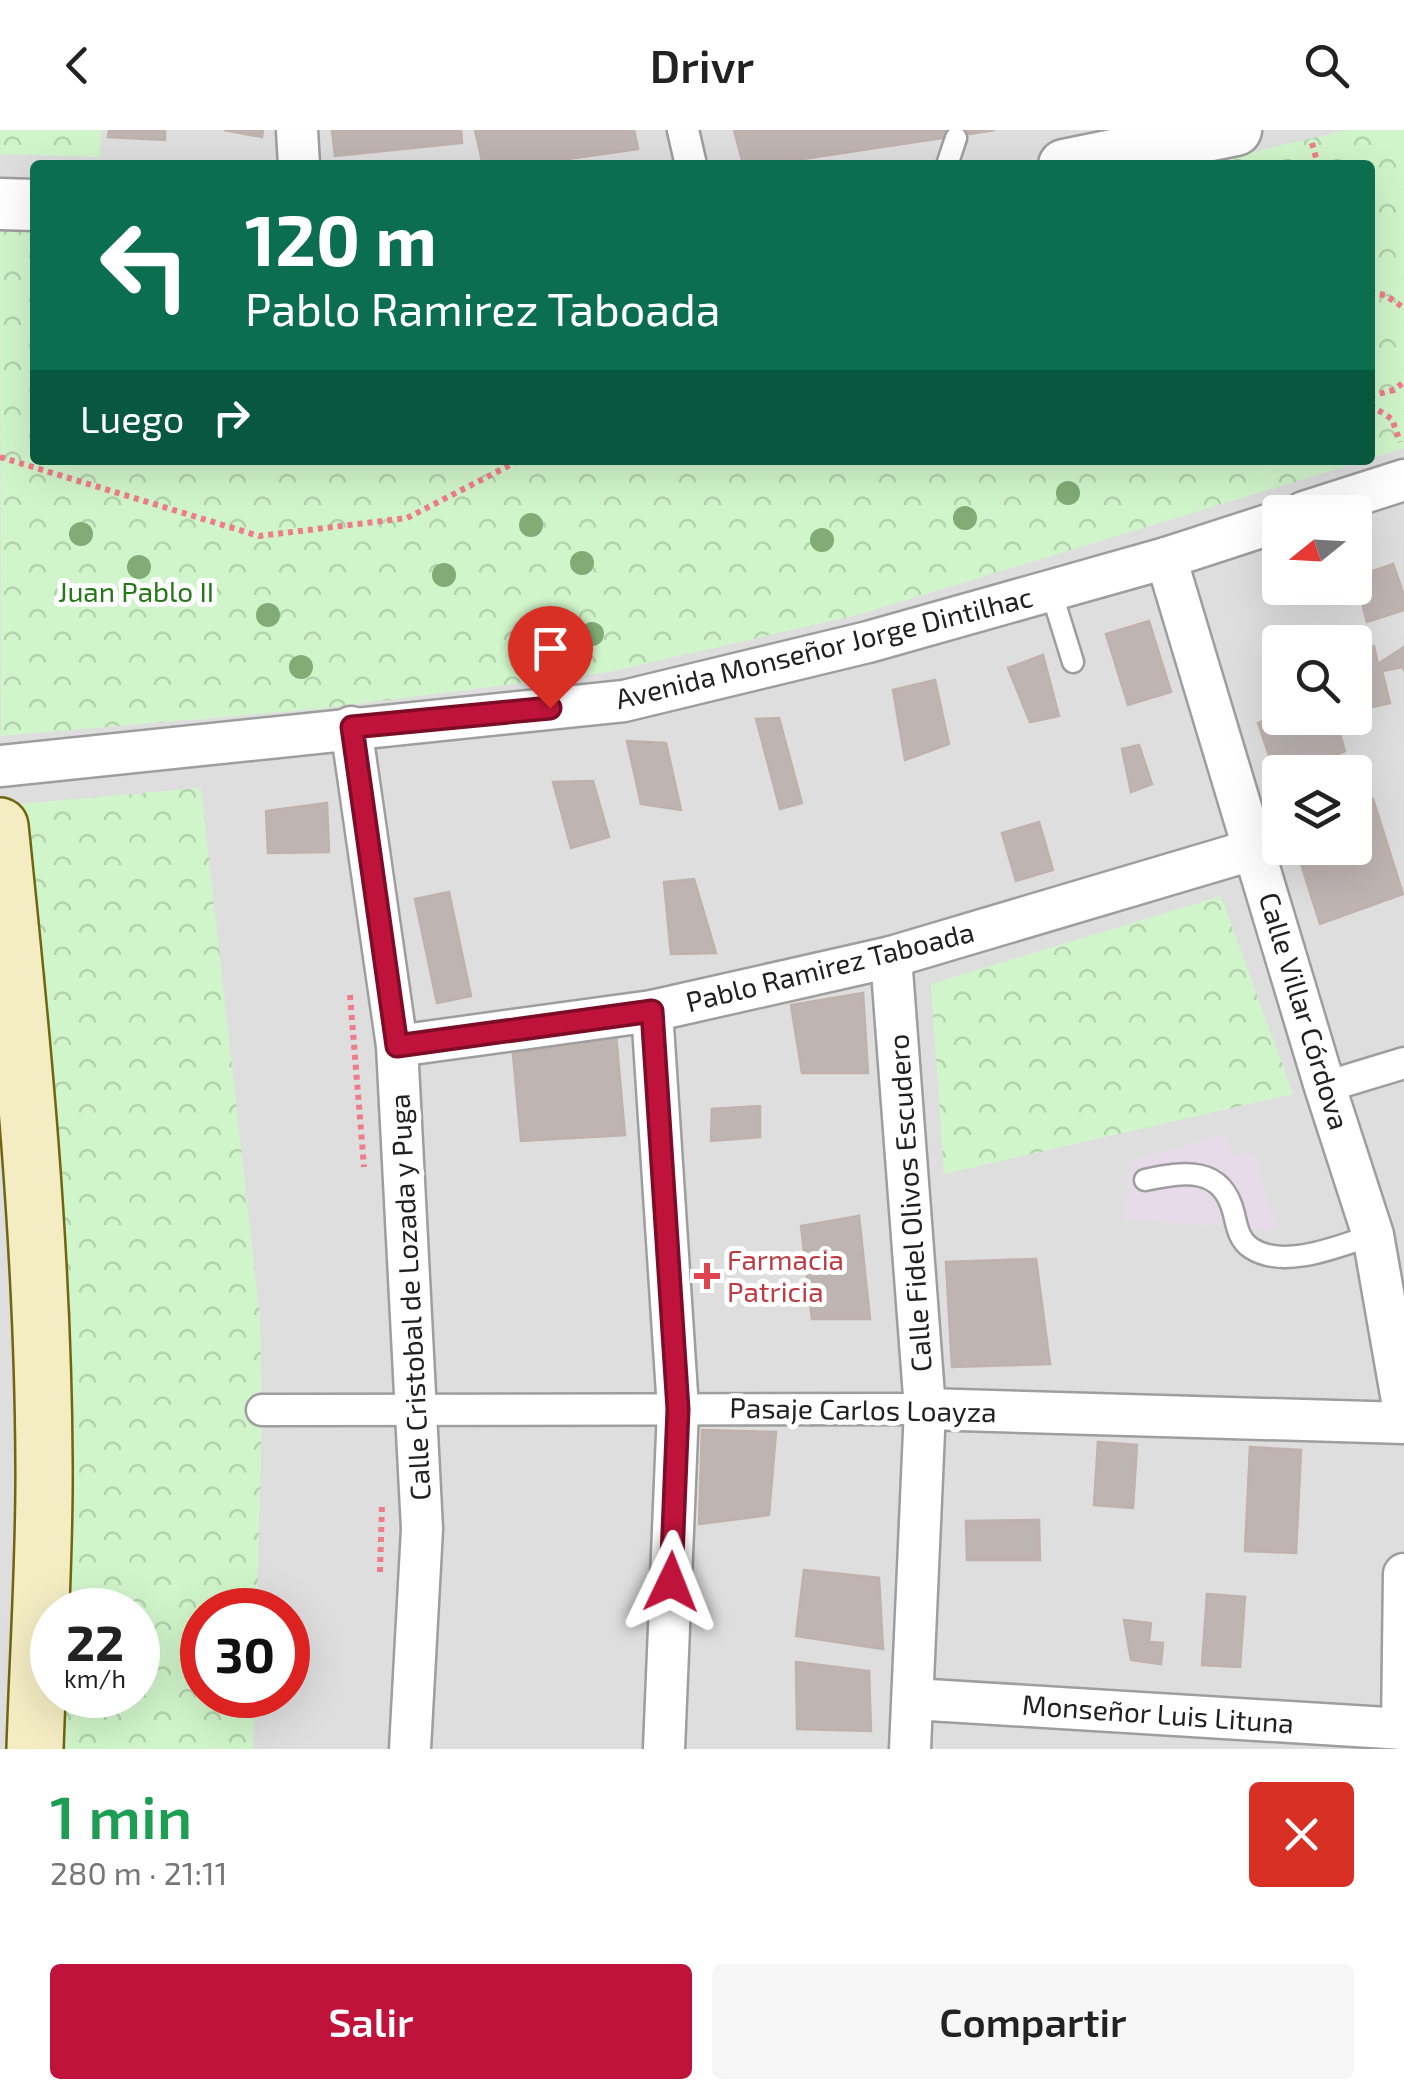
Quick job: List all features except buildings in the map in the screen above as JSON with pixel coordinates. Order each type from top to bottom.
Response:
[{"type":"main road","points":[[0,826],[42,1352],[44,1464],[34,1749]]},
{"type":"main road","points":[[0,1215],[9,1466],[0,1749]]},
{"type":"street","points":[[297,130],[298,160]]},
{"type":"street","points":[[683,130],[691,160]]},
{"type":"street","points":[[1089,160],[1236,130]]},
{"type":"street","points":[[0,204],[30,205]]},
{"type":"street","points":[[1337,495],[1402,461]]},
{"type":"street","name":"Avenida Monseñor Jorge Dintilhac","points":[[0,766],[624,701],[868,642],[1166,558],[1262,526]]},
{"type":"street","name":"Calle Villar Córdova","points":[[1166,558],[1373,1234],[1404,1412]]},
{"type":"street","name":"Calle Cristobal de Lozada y Puga","points":[[352,727],[397,1046],[422,1529],[410,1749]]},
{"type":"street","name":"Pablo Ramirez Taboada","points":[[397,1046],[652,1011],[891,956],[1254,849]]},
{"type":"street","name":"Calle Fidel Olivos Escudero","points":[[891,956],[925,1409],[910,1749]]},
{"type":"street","points":[[652,1011],[678,1409],[664,1749]]},
{"type":"street","points":[[1325,1087],[1404,1063]]},
{"type":"street","name":"Pasaje Carlos Loayza","points":[[262,1410],[925,1409],[1404,1423]]},
{"type":"street","points":[[1403,1729],[1404,1574]]},
{"type":"street","name":"Monseñor Luis Lituna","points":[[913,1699],[1403,1729]]},
{"type":"lane","points":[[949,160],[956,138]]},
{"type":"lane","points":[[1051,590],[1073,662]]},
{"type":"lane","points":[[1145,1180],[1192,1173],[1210,1179],[1225,1190],[1239,1235],[1261,1253],[1292,1256],[1373,1234]]},
{"type":"path","points":[[1312,143],[1317,160]]},
{"type":"path","points":[[1375,292],[1402,304]]},
{"type":"path","points":[[1375,395],[1404,382]]},
{"type":"path","points":[[1375,409],[1392,418],[1402,461]]},
{"type":"path","points":[[0,458],[259,536],[406,518],[510,465]]},
{"type":"path","points":[[349,982],[364,1176]]},
{"type":"path","points":[[380,1579],[382,1503]]},
{"type":"shaded area","points":[[0,130],[1404,130],[1404,1749],[0,1749]]},
{"type":"shaded area","points":[[1227,1134],[1233,1157],[1254,1152],[1276,1230],[1126,1219],[1130,1162]]},
{"type":"green space","points":[[0,130],[101,130],[100,157],[0,154]]},
{"type":"green space","points":[[1348,130],[1404,130],[1404,448],[1375,457],[1375,160],[1217,160]]},
{"type":"green space","name":"Juan Pablo II","points":[[0,230],[30,232],[30,465],[1351,465],[857,615],[609,672],[316,709],[1,736]]},
{"type":"green space","points":[[201,788],[260,1318],[262,1410],[258,1588],[180,1588],[180,1718],[254,1718],[253,1749],[50,1749],[51,1718],[160,1718],[160,1588],[54,1588],[57,1451],[18,804]]},
{"type":"green space","points":[[1221,896],[1293,1094],[944,1174],[931,984]]},
{"type":"place","name":"Farmacia Patricia","points":[[707,1276]]},
{"type":"route","points":[[550,708],[352,727],[397,1046],[652,1011],[678,1409],[671,1582]]}]
